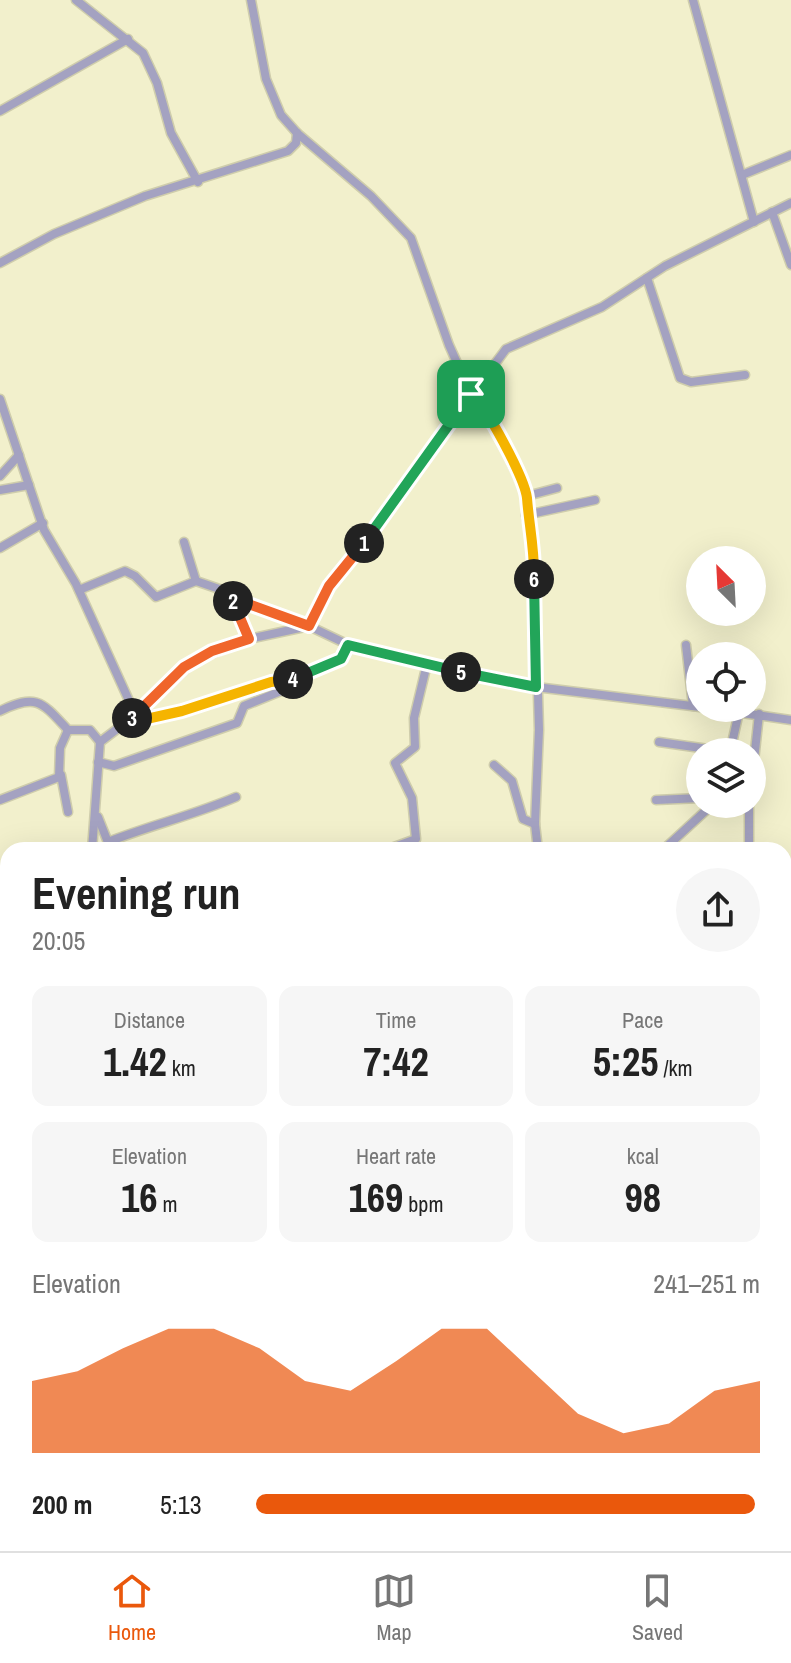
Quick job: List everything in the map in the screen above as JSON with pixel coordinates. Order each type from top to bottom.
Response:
[{"type":"street","points":[[76,0],[128,39],[147,62],[171,133],[198,182]]},
{"type":"street","points":[[251,0],[269,89],[281,115],[297,133],[371,196],[411,238],[449,345],[471,394],[485,406],[527,496],[526,515],[534,551],[539,730],[537,842]]},
{"type":"street","points":[[693,0],[754,222]]},
{"type":"street","points":[[0,111],[128,39]]},
{"type":"street","points":[[0,263],[54,234],[145,196],[198,182],[288,151],[296,143],[297,133]]},
{"type":"street","points":[[742,175],[791,155]]},
{"type":"street","points":[[309,626],[329,586],[423,465],[506,349],[602,307],[647,278],[791,203]]},
{"type":"street","points":[[772,212],[791,265]]},
{"type":"street","points":[[647,278],[680,378],[691,382],[745,375]]},
{"type":"street","points":[[0,399],[43,523],[79,590],[136,716]]},
{"type":"street","points":[[0,476],[19,455]]},
{"type":"street","points":[[0,490],[29,485]]},
{"type":"street","points":[[527,496],[557,488]]},
{"type":"street","points":[[526,515],[595,500]]},
{"type":"street","points":[[0,548],[43,523]]},
{"type":"street","points":[[184,542],[196,581]]},
{"type":"street","points":[[79,590],[125,571],[135,576],[156,597],[196,581],[228,592],[249,639]]},
{"type":"street","points":[[232,598],[309,626],[348,645],[427,664],[536,687],[686,706]]},
{"type":"street","points":[[100,742],[136,716],[184,667],[212,651],[309,626]]},
{"type":"street","points":[[124,724],[182,711],[277,680],[294,679],[341,659],[348,645]]},
{"type":"street","points":[[408,842],[416,839],[412,798],[395,763],[415,747],[414,718],[427,664]]},
{"type":"street","points":[[98,762],[114,766],[237,723],[242,708],[286,689],[294,679]]},
{"type":"street","points":[[0,711],[31,700],[47,709],[68,730],[90,730],[100,742],[93,842]]},
{"type":"street","points":[[766,715],[791,720]]},
{"type":"street","points":[[68,730],[60,748],[68,812]]},
{"type":"street","points":[[659,742],[686,746]]},
{"type":"street","points":[[494,765],[510,778],[523,819],[535,824]]},
{"type":"street","points":[[0,800],[61,775]]},
{"type":"street","points":[[118,842],[142,829],[186,818],[236,797]]},
{"type":"street","points":[[656,800],[686,799]]},
{"type":"street","points":[[97,814],[108,842]]},
{"type":"street","points":[[672,842],[698,818]]},
{"type":"street","points":[[749,818],[749,842]]},
{"type":"route","points":[[471,394],[485,406],[527,496],[526,515],[534,551],[536,687],[348,645],[341,659],[294,679],[277,680],[182,711],[124,724],[146,707],[184,667],[212,651],[249,639],[232,598],[309,626],[329,586],[423,465],[471,394]]}]
